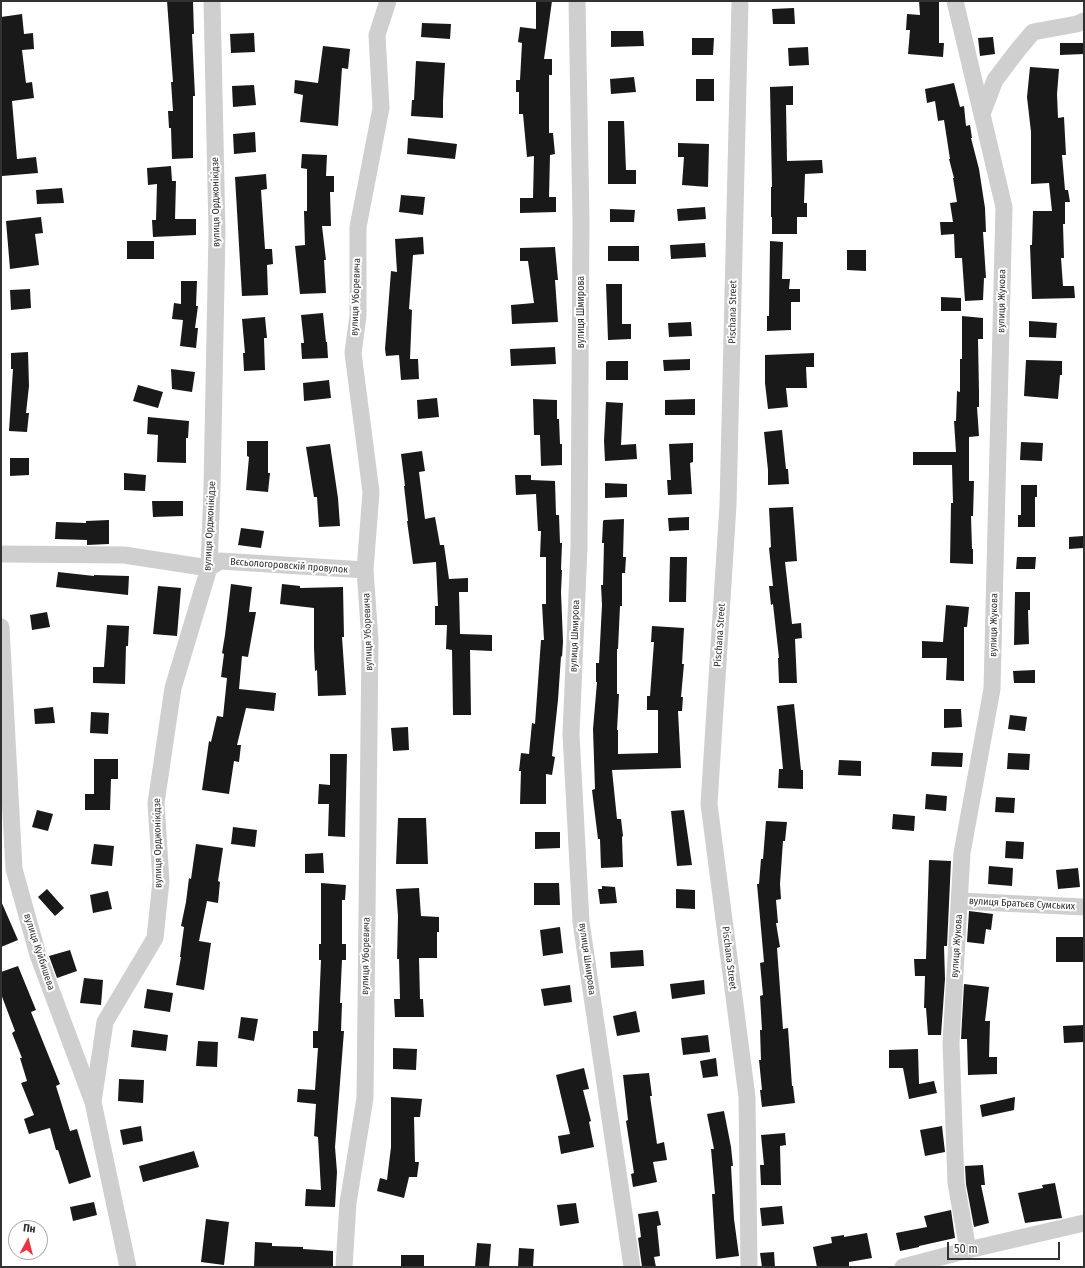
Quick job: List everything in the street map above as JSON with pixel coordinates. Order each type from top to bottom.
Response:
[{"type":"street","name":"вулиця Орджонікідзе","points":[[93,1102],[105,1022],[154,938],[161,881],[156,804],[171,696],[209,568],[217,232],[212,1]]},
{"type":"street","name":"вулиця Уборевича","points":[[344,1267],[348,1203],[365,1098],[370,640],[365,570],[371,492],[353,353],[358,316],[358,227],[381,108],[377,35],[388,1]]},
{"type":"street","name":"вулиця Шмирова","points":[[577,1],[581,221],[579,547],[571,734],[581,922],[632,1267]]},
{"type":"street","name":"Pischana Street","points":[[740,1],[728,505],[709,804],[747,1097],[749,1267]]},
{"type":"street","name":"вулиця Жукова","points":[[955,1],[1004,207],[992,689],[962,853],[951,1043],[956,1183],[968,1250]]},
{"type":"street","points":[[982,114],[995,80],[1017,51],[1034,32],[1077,24],[1084,20]]},
{"type":"street","name":"Вєсьологоровскій провулок","points":[[1,554],[124,555],[209,568],[220,561],[365,570]]},
{"type":"street","name":"вулиця Куйбишева","points":[[1,627],[14,869],[38,955],[93,1102],[128,1267]]},
{"type":"street","name":"вулиця Братьєв Сумських","points":[[960,901],[1084,907]]},
{"type":"street","points":[[903,1267],[1084,1223]]},
{"type":"building","points":[[167,1],[193,1],[194,34],[192,34],[195,96],[193,96],[193,158],[172,159],[171,128],[169,128],[168,111],[173,111],[171,82],[173,82]]},
{"type":"building","points":[[536,1],[552,1],[544,59],[552,59],[552,75],[549,75],[549,133],[553,133],[555,154],[550,155],[549,197],[556,197],[556,212],[520,213],[520,198],[533,198],[534,156],[527,157],[523,114],[519,114],[519,92],[516,92],[516,80],[520,80],[522,43],[518,42],[520,27],[536,29]]},
{"type":"building","points":[[919,1],[939,1],[939,43],[944,43],[943,57],[908,54],[910,30],[906,30],[907,14],[920,15]]},
{"type":"building","points":[[794,8],[795,24],[773,24],[772,9]]},
{"type":"building","points":[[22,14],[24,34],[33,33],[34,49],[22,50],[26,83],[32,82],[34,98],[12,101],[17,159],[36,157],[38,173],[2,176],[1,17]]},
{"type":"building","points":[[422,23],[451,24],[450,39],[421,37]]},
{"type":"building","points":[[611,31],[643,31],[644,46],[611,47]]},
{"type":"building","points":[[254,33],[255,52],[231,53],[230,34]]},
{"type":"building","points":[[993,37],[995,54],[980,56],[978,38]]},
{"type":"building","points":[[692,38],[714,38],[713,55],[692,55]]},
{"type":"building","points":[[1060,43],[1084,43],[1084,54],[1060,55]]},
{"type":"building","points":[[323,46],[350,49],[348,69],[342,68],[338,126],[300,122],[303,95],[294,93],[295,80],[318,83]]},
{"type":"building","points":[[808,47],[809,65],[789,66],[788,48]]},
{"type":"building","points":[[416,61],[445,63],[443,118],[411,116],[412,100],[414,100]]},
{"type":"building","points":[[1030,67],[1059,69],[1057,94],[1058,118],[1064,117],[1066,155],[1062,155],[1065,190],[1068,190],[1070,202],[1065,202],[1065,224],[1063,224],[1064,258],[1061,258],[1063,286],[1074,286],[1075,298],[1032,299],[1030,245],[1032,245],[1033,211],[1052,211],[1049,183],[1031,184],[1031,132],[1027,97]]},
{"type":"building","points":[[634,77],[636,92],[611,94],[610,79]]},
{"type":"building","points":[[696,79],[714,79],[714,101],[696,101]]},
{"type":"building","points":[[954,83],[960,107],[964,106],[966,126],[970,125],[971,138],[979,169],[985,208],[986,232],[983,232],[986,278],[984,278],[983,300],[965,301],[962,258],[955,258],[954,234],[941,235],[940,222],[953,222],[950,203],[957,202],[944,120],[938,121],[935,101],[927,103],[925,89]]},
{"type":"building","points":[[254,85],[256,105],[233,107],[232,86]]},
{"type":"building","points":[[793,86],[793,105],[786,105],[787,161],[822,160],[823,173],[805,174],[804,203],[807,203],[807,217],[797,217],[797,234],[772,234],[770,87]]},
{"type":"building","points":[[608,121],[624,121],[626,170],[636,170],[636,184],[608,184]]},
{"type":"building","points":[[255,132],[256,152],[234,154],[233,134]]},
{"type":"building","points":[[408,138],[457,144],[455,159],[407,154]]},
{"type":"building","points":[[678,143],[709,144],[708,187],[682,185],[684,157],[678,157]]},
{"type":"building","points":[[302,154],[327,155],[326,176],[334,176],[334,192],[330,192],[331,226],[322,226],[326,260],[324,260],[326,293],[300,294],[295,246],[305,245],[304,211],[307,211],[307,169],[301,168]]},
{"type":"building","points":[[171,166],[172,181],[176,181],[175,219],[196,219],[196,235],[153,237],[152,220],[156,220],[157,184],[148,185],[147,168]]},
{"type":"building","points":[[266,174],[267,189],[261,190],[265,249],[272,249],[273,264],[267,265],[268,295],[242,296],[235,177]]},
{"type":"building","points":[[62,188],[64,203],[37,204],[36,190]]},
{"type":"building","points":[[401,195],[425,197],[423,215],[399,212]]},
{"type":"building","points":[[705,207],[706,219],[678,221],[677,209]]},
{"type":"building","points":[[610,209],[635,210],[634,222],[610,222]]},
{"type":"building","points":[[41,217],[43,233],[35,234],[39,265],[10,269],[6,221]]},
{"type":"building","points":[[423,237],[424,254],[413,255],[409,309],[412,310],[410,359],[418,359],[419,379],[401,380],[399,355],[386,356],[385,349],[391,271],[397,272],[395,239]]},
{"type":"building","points":[[127,241],[154,241],[154,259],[127,259]]},
{"type":"building","points":[[770,241],[783,242],[782,279],[790,279],[789,289],[800,289],[800,302],[791,302],[791,330],[767,331],[767,316],[769,316]]},
{"type":"building","points":[[705,243],[706,257],[671,259],[670,245]]},
{"type":"building","points":[[608,246],[639,246],[639,261],[608,261]]},
{"type":"building","points":[[555,247],[558,280],[555,280],[558,322],[512,324],[511,305],[534,303],[528,261],[520,261],[520,248]]},
{"type":"building","points":[[847,250],[866,250],[866,271],[847,270]]},
{"type":"building","points":[[181,281],[197,281],[196,306],[198,306],[195,328],[198,328],[196,348],[180,346],[183,320],[172,319],[174,303],[181,304]]},
{"type":"building","points":[[606,284],[622,284],[622,324],[631,324],[631,339],[608,340]]},
{"type":"building","points":[[30,289],[31,308],[11,310],[10,290]]},
{"type":"building","points":[[941,297],[961,298],[961,311],[941,311]]},
{"type":"building","points":[[323,313],[328,358],[302,359],[301,343],[304,343],[301,315]]},
{"type":"building","points":[[962,316],[983,318],[983,339],[978,339],[979,407],[977,407],[979,436],[969,437],[969,481],[974,481],[973,516],[971,516],[973,564],[950,563],[951,503],[953,503],[952,465],[913,465],[913,452],[956,452],[954,421],[956,421],[957,391],[960,392]]},
{"type":"building","points":[[265,317],[267,338],[264,338],[265,370],[244,371],[243,353],[245,353],[242,319]]},
{"type":"building","points":[[1029,321],[1057,323],[1056,338],[1029,337]]},
{"type":"building","points":[[691,322],[692,336],[669,337],[668,323]]},
{"type":"building","points":[[555,347],[556,364],[511,366],[510,349]]},
{"type":"building","points":[[28,352],[29,386],[26,413],[29,413],[27,432],[9,431],[13,369],[11,369],[11,353]]},
{"type":"building","points":[[814,353],[814,367],[806,367],[807,388],[786,388],[788,407],[768,409],[765,383],[765,355]]},
{"type":"building","points":[[690,359],[690,370],[664,371],[663,360]]},
{"type":"building","points":[[1026,360],[1062,361],[1062,375],[1060,375],[1058,399],[1024,396]]},
{"type":"building","points":[[628,361],[628,380],[606,380],[606,362]]},
{"type":"building","points":[[171,369],[195,372],[192,392],[172,389]]},
{"type":"building","points":[[329,380],[331,398],[304,401],[303,383]]},
{"type":"building","points":[[138,385],[163,392],[158,408],[133,401]]},
{"type":"building","points":[[437,398],[439,417],[418,419],[417,400]]},
{"type":"building","points":[[533,399],[557,400],[557,419],[559,419],[560,444],[562,444],[562,465],[541,466],[540,435],[534,435]]},
{"type":"building","points":[[695,399],[695,415],[665,415],[665,400]]},
{"type":"building","points":[[606,402],[623,403],[621,445],[636,444],[637,459],[605,461],[604,441]]},
{"type":"building","points":[[148,417],[189,421],[188,438],[186,438],[186,463],[157,462],[158,435],[147,434]]},
{"type":"building","points":[[782,430],[789,484],[768,485],[764,432]]},
{"type":"building","points":[[247,441],[268,441],[268,473],[270,473],[268,492],[246,490],[249,457],[247,456]]},
{"type":"building","points":[[1021,442],[1043,443],[1042,461],[1020,460]]},
{"type":"building","points":[[693,443],[693,462],[690,463],[692,494],[668,495],[667,480],[671,480],[669,444]]},
{"type":"building","points":[[330,444],[338,498],[340,526],[319,527],[317,497],[314,497],[306,447]]},
{"type":"building","points":[[422,451],[425,471],[419,472],[425,519],[435,517],[440,545],[444,545],[449,579],[468,578],[468,592],[459,592],[460,634],[492,635],[492,651],[470,650],[471,715],[453,715],[452,650],[446,649],[447,625],[435,625],[435,606],[438,606],[436,562],[413,564],[407,521],[401,454]]},
{"type":"building","points":[[10,458],[29,458],[29,475],[10,476]]},
{"type":"building","points":[[124,473],[146,475],[145,491],[124,490]]},
{"type":"building","points":[[515,475],[531,475],[531,480],[555,481],[556,515],[559,515],[560,543],[562,543],[561,592],[563,642],[552,756],[555,757],[552,775],[546,774],[546,804],[520,804],[521,771],[519,771],[521,753],[529,754],[532,723],[535,724],[541,640],[544,640],[542,604],[546,604],[546,557],[540,557],[541,531],[538,531],[536,494],[516,495]]},
{"type":"building","points":[[605,483],[627,484],[627,497],[605,498]]},
{"type":"building","points":[[1021,485],[1037,485],[1037,497],[1035,497],[1035,527],[1018,527],[1018,515],[1021,515]]},
{"type":"building","points":[[152,501],[183,501],[183,516],[153,517]]},
{"type":"building","points":[[793,507],[797,561],[785,562],[792,624],[801,623],[802,638],[795,639],[797,683],[779,683],[779,658],[773,604],[771,605],[769,586],[773,586],[769,548],[771,547],[769,508]]},
{"type":"building","points":[[689,517],[689,530],[669,531],[668,518]]},
{"type":"building","points":[[624,519],[623,557],[626,557],[625,573],[622,573],[622,606],[620,606],[617,649],[617,694],[619,694],[617,730],[618,754],[658,753],[658,710],[647,710],[647,696],[650,696],[654,642],[651,642],[652,626],[684,628],[682,664],[684,664],[681,697],[683,697],[682,711],[678,711],[681,768],[612,770],[617,819],[621,819],[623,836],[623,867],[601,868],[600,839],[598,839],[592,790],[595,789],[593,729],[597,682],[596,663],[599,663],[602,605],[601,585],[603,585],[603,521]]},
{"type":"building","points":[[109,520],[109,544],[87,545],[87,540],[55,539],[56,522],[86,523],[86,521]]},
{"type":"building","points":[[241,528],[264,531],[261,548],[238,545]]},
{"type":"building","points":[[1083,536],[1083,548],[1069,549],[1069,537]]},
{"type":"building","points":[[670,557],[687,557],[686,602],[669,602]]},
{"type":"building","points":[[1017,557],[1036,557],[1035,569],[1016,569]]},
{"type":"building","points":[[58,572],[94,576],[129,576],[128,595],[56,587]]},
{"type":"building","points":[[231,584],[252,587],[249,612],[256,612],[248,657],[242,656],[239,689],[276,693],[274,711],[246,708],[237,745],[241,745],[239,762],[234,761],[229,794],[202,790],[209,741],[211,742],[217,716],[223,717],[227,678],[221,677],[224,654],[222,653]]},
{"type":"building","points":[[282,584],[300,586],[300,588],[343,587],[344,637],[342,637],[346,695],[318,696],[317,670],[315,671],[314,608],[280,604]]},
{"type":"building","points":[[158,586],[181,588],[177,636],[153,634]]},
{"type":"building","points":[[1015,592],[1030,592],[1030,610],[1028,610],[1029,644],[1014,645]]},
{"type":"building","points":[[946,605],[969,607],[967,627],[964,627],[964,681],[946,680],[947,658],[922,658],[922,641],[943,642]]},
{"type":"building","points":[[47,612],[50,627],[32,630],[30,615]]},
{"type":"building","points":[[107,625],[129,626],[128,646],[126,646],[125,684],[93,683],[93,667],[104,667]]},
{"type":"building","points":[[1035,670],[1035,683],[1014,683],[1013,671]]},
{"type":"building","points":[[794,704],[801,770],[803,770],[803,789],[778,788],[779,769],[783,769],[777,706]]},
{"type":"building","points":[[53,707],[55,723],[35,724],[34,709]]},
{"type":"building","points":[[944,709],[961,709],[962,727],[944,728]]},
{"type":"building","points":[[91,712],[109,713],[108,734],[90,733]]},
{"type":"building","points":[[1010,715],[1027,717],[1025,731],[1008,729]]},
{"type":"building","points":[[408,727],[409,750],[393,751],[391,728]]},
{"type":"building","points":[[932,752],[963,753],[962,767],[931,766]]},
{"type":"building","points":[[1008,753],[1030,754],[1029,770],[1007,769]]},
{"type":"building","points":[[330,754],[347,754],[345,837],[328,836],[329,804],[318,804],[319,784],[330,785]]},
{"type":"building","points":[[94,759],[118,759],[118,779],[111,779],[110,810],[85,810],[85,794],[94,794]]},
{"type":"building","points":[[839,760],[861,761],[861,776],[838,775]]},
{"type":"building","points":[[926,794],[947,796],[946,811],[925,809]]},
{"type":"building","points":[[996,797],[1015,798],[1014,813],[995,812]]},
{"type":"building","points":[[37,810],[53,814],[48,831],[32,827]]},
{"type":"building","points":[[684,810],[692,865],[677,866],[671,811]]},
{"type":"building","points":[[893,814],[915,816],[914,831],[892,829]]},
{"type":"building","points":[[398,818],[426,818],[428,864],[396,864]]},
{"type":"building","points":[[766,821],[787,822],[785,841],[783,841],[780,884],[781,899],[776,900],[778,923],[776,923],[780,947],[777,948],[783,1029],[788,1028],[792,1086],[795,1103],[762,1107],[759,1060],[761,1060],[760,1030],[762,1030],[760,996],[763,995],[760,963],[764,962],[757,884],[759,884],[761,859],[763,859]]},
{"type":"building","points":[[233,827],[257,830],[255,847],[231,844]]},
{"type":"building","points":[[535,832],[560,832],[560,848],[535,849]]},
{"type":"building","points":[[1006,841],[1024,842],[1023,859],[1005,858]]},
{"type":"building","points":[[94,844],[114,846],[112,866],[91,864]]},
{"type":"building","points":[[196,844],[223,848],[218,881],[220,882],[218,903],[207,901],[199,941],[211,943],[204,990],[176,985],[184,927],[181,926],[189,878],[191,879]]},
{"type":"building","points":[[323,853],[324,873],[305,873],[305,854]]},
{"type":"building","points":[[929,860],[951,861],[947,946],[944,946],[945,979],[941,1035],[928,1035],[926,1008],[924,1008],[925,976],[915,976],[914,959],[926,959]]},
{"type":"building","points":[[989,866],[1013,868],[1012,886],[988,884]]},
{"type":"building","points":[[1078,868],[1080,887],[1058,889],[1056,870]]},
{"type":"building","points":[[321,883],[346,885],[345,900],[342,900],[342,944],[346,944],[346,960],[342,960],[340,1003],[342,1003],[341,1031],[344,1031],[335,1147],[337,1172],[335,1207],[305,1206],[306,1189],[321,1190],[318,1137],[314,1136],[316,1104],[297,1102],[298,1089],[315,1090],[318,1048],[313,1048],[313,1031],[318,1031],[321,960],[319,960],[319,944],[321,944]]},
{"type":"building","points":[[534,883],[559,883],[560,905],[534,905]]},
{"type":"building","points":[[602,886],[615,887],[617,903],[600,904],[598,889],[602,889]]},
{"type":"building","points":[[419,888],[421,916],[439,917],[439,932],[437,932],[437,958],[419,958],[420,999],[423,999],[424,1017],[395,1017],[394,999],[400,999],[399,959],[397,959],[398,916],[396,889]]},
{"type":"building","points":[[47,889],[64,908],[55,916],[38,897]]},
{"type":"building","points":[[676,889],[695,890],[695,909],[676,908]]},
{"type":"building","points":[[108,891],[112,909],[93,913],[90,895]]},
{"type":"building","points":[[1,901],[18,940],[1,947]]},
{"type":"building","points":[[969,911],[993,914],[991,930],[986,929],[984,944],[967,942]]},
{"type":"building","points":[[560,927],[563,953],[543,956],[540,930]]},
{"type":"building","points":[[1056,937],[1084,937],[1084,962],[1056,962]]},
{"type":"building","points":[[70,950],[77,971],[57,978],[49,956]]},
{"type":"building","points":[[643,950],[644,966],[611,968],[610,952]]},
{"type":"building","points":[[18,966],[36,1010],[31,1012],[60,1084],[56,1086],[70,1131],[77,1129],[91,1177],[69,1184],[58,1150],[56,1150],[50,1128],[29,1134],[24,1119],[34,1115],[21,1083],[27,1081],[20,1058],[22,1058],[12,1033],[15,1031],[1,994],[1,972]]},
{"type":"building","points":[[84,978],[103,980],[101,1005],[80,1003]]},
{"type":"building","points":[[704,980],[705,994],[672,999],[670,984]]},
{"type":"building","points":[[964,984],[989,987],[985,1021],[990,1021],[989,1057],[997,1057],[997,1074],[968,1075],[967,1039],[961,1039]]},
{"type":"building","points":[[570,985],[572,1002],[544,1006],[541,989]]},
{"type":"building","points":[[147,989],[173,993],[170,1012],[144,1008]]},
{"type":"building","points":[[636,1011],[640,1032],[617,1036],[613,1016]]},
{"type":"building","points":[[241,1017],[258,1019],[254,1041],[238,1038]]},
{"type":"building","points":[[1084,1025],[1084,1042],[1064,1043],[1063,1026]]},
{"type":"building","points":[[133,1030],[168,1035],[166,1051],[131,1047]]},
{"type":"building","points":[[708,1035],[710,1052],[683,1055],[681,1038]]},
{"type":"building","points":[[198,1041],[218,1042],[217,1067],[196,1066]]},
{"type":"building","points":[[393,1048],[417,1049],[416,1070],[393,1069]]},
{"type":"building","points":[[918,1049],[919,1084],[934,1081],[937,1093],[909,1099],[903,1068],[889,1068],[889,1050]]},
{"type":"building","points":[[716,1058],[718,1076],[703,1078],[700,1061]]},
{"type":"building","points":[[584,1068],[589,1089],[583,1090],[591,1121],[589,1122],[594,1147],[561,1154],[558,1136],[570,1134],[556,1075]]},
{"type":"building","points":[[649,1073],[652,1096],[650,1096],[657,1144],[664,1142],[667,1160],[653,1162],[657,1182],[633,1187],[631,1174],[634,1173],[626,1121],[628,1120],[623,1075]]},
{"type":"building","points":[[119,1079],[144,1080],[143,1103],[118,1101]]},
{"type":"building","points":[[391,1097],[422,1099],[420,1117],[414,1117],[415,1162],[419,1162],[417,1177],[409,1177],[404,1198],[377,1191],[380,1178],[387,1180],[391,1147]]},
{"type":"building","points":[[1015,1097],[1014,1110],[982,1117],[980,1105]]},
{"type":"building","points":[[724,1111],[733,1166],[731,1166],[734,1219],[739,1256],[716,1259],[712,1194],[715,1194],[711,1149],[714,1149],[707,1114]]},
{"type":"building","points":[[141,1126],[143,1141],[123,1145],[120,1130]]},
{"type":"building","points":[[942,1126],[945,1152],[925,1156],[920,1130]]},
{"type":"building","points":[[785,1133],[786,1145],[780,1146],[781,1185],[761,1185],[760,1165],[764,1165],[761,1135]]},
{"type":"building","points":[[194,1151],[199,1167],[143,1182],[139,1166]]},
{"type":"building","points":[[983,1165],[985,1185],[981,1185],[989,1223],[974,1227],[966,1184],[965,1166]]},
{"type":"building","points":[[1055,1183],[1062,1218],[1025,1223],[1018,1193],[1043,1188],[1042,1185]]},
{"type":"building","points":[[94,1202],[97,1215],[73,1221],[70,1207]]},
{"type":"building","points":[[576,1203],[579,1223],[560,1226],[557,1205]]},
{"type":"building","points":[[782,1206],[784,1224],[762,1226],[760,1208]]},
{"type":"building","points":[[951,1210],[955,1238],[900,1251],[896,1233],[927,1227],[924,1216]]},
{"type":"building","points":[[658,1211],[661,1225],[657,1226],[660,1256],[654,1257],[656,1267],[642,1267],[638,1238],[641,1237],[638,1214]]},
{"type":"building","points":[[206,1219],[229,1222],[224,1265],[201,1262]]},
{"type":"building","points":[[867,1233],[872,1258],[849,1262],[849,1267],[817,1267],[813,1247],[832,1243],[831,1237],[844,1235],[844,1237]]},
{"type":"building","points":[[255,1242],[272,1243],[272,1246],[303,1247],[303,1249],[333,1251],[333,1267],[254,1267]]},
{"type":"building","points":[[477,1243],[491,1244],[489,1267],[475,1267]]},
{"type":"building","points":[[519,1248],[534,1249],[533,1267],[518,1267]]},
{"type":"building","points":[[774,1252],[775,1267],[762,1267],[760,1253]]},
{"type":"building","points":[[401,1255],[424,1255],[424,1267],[401,1267]]}]
